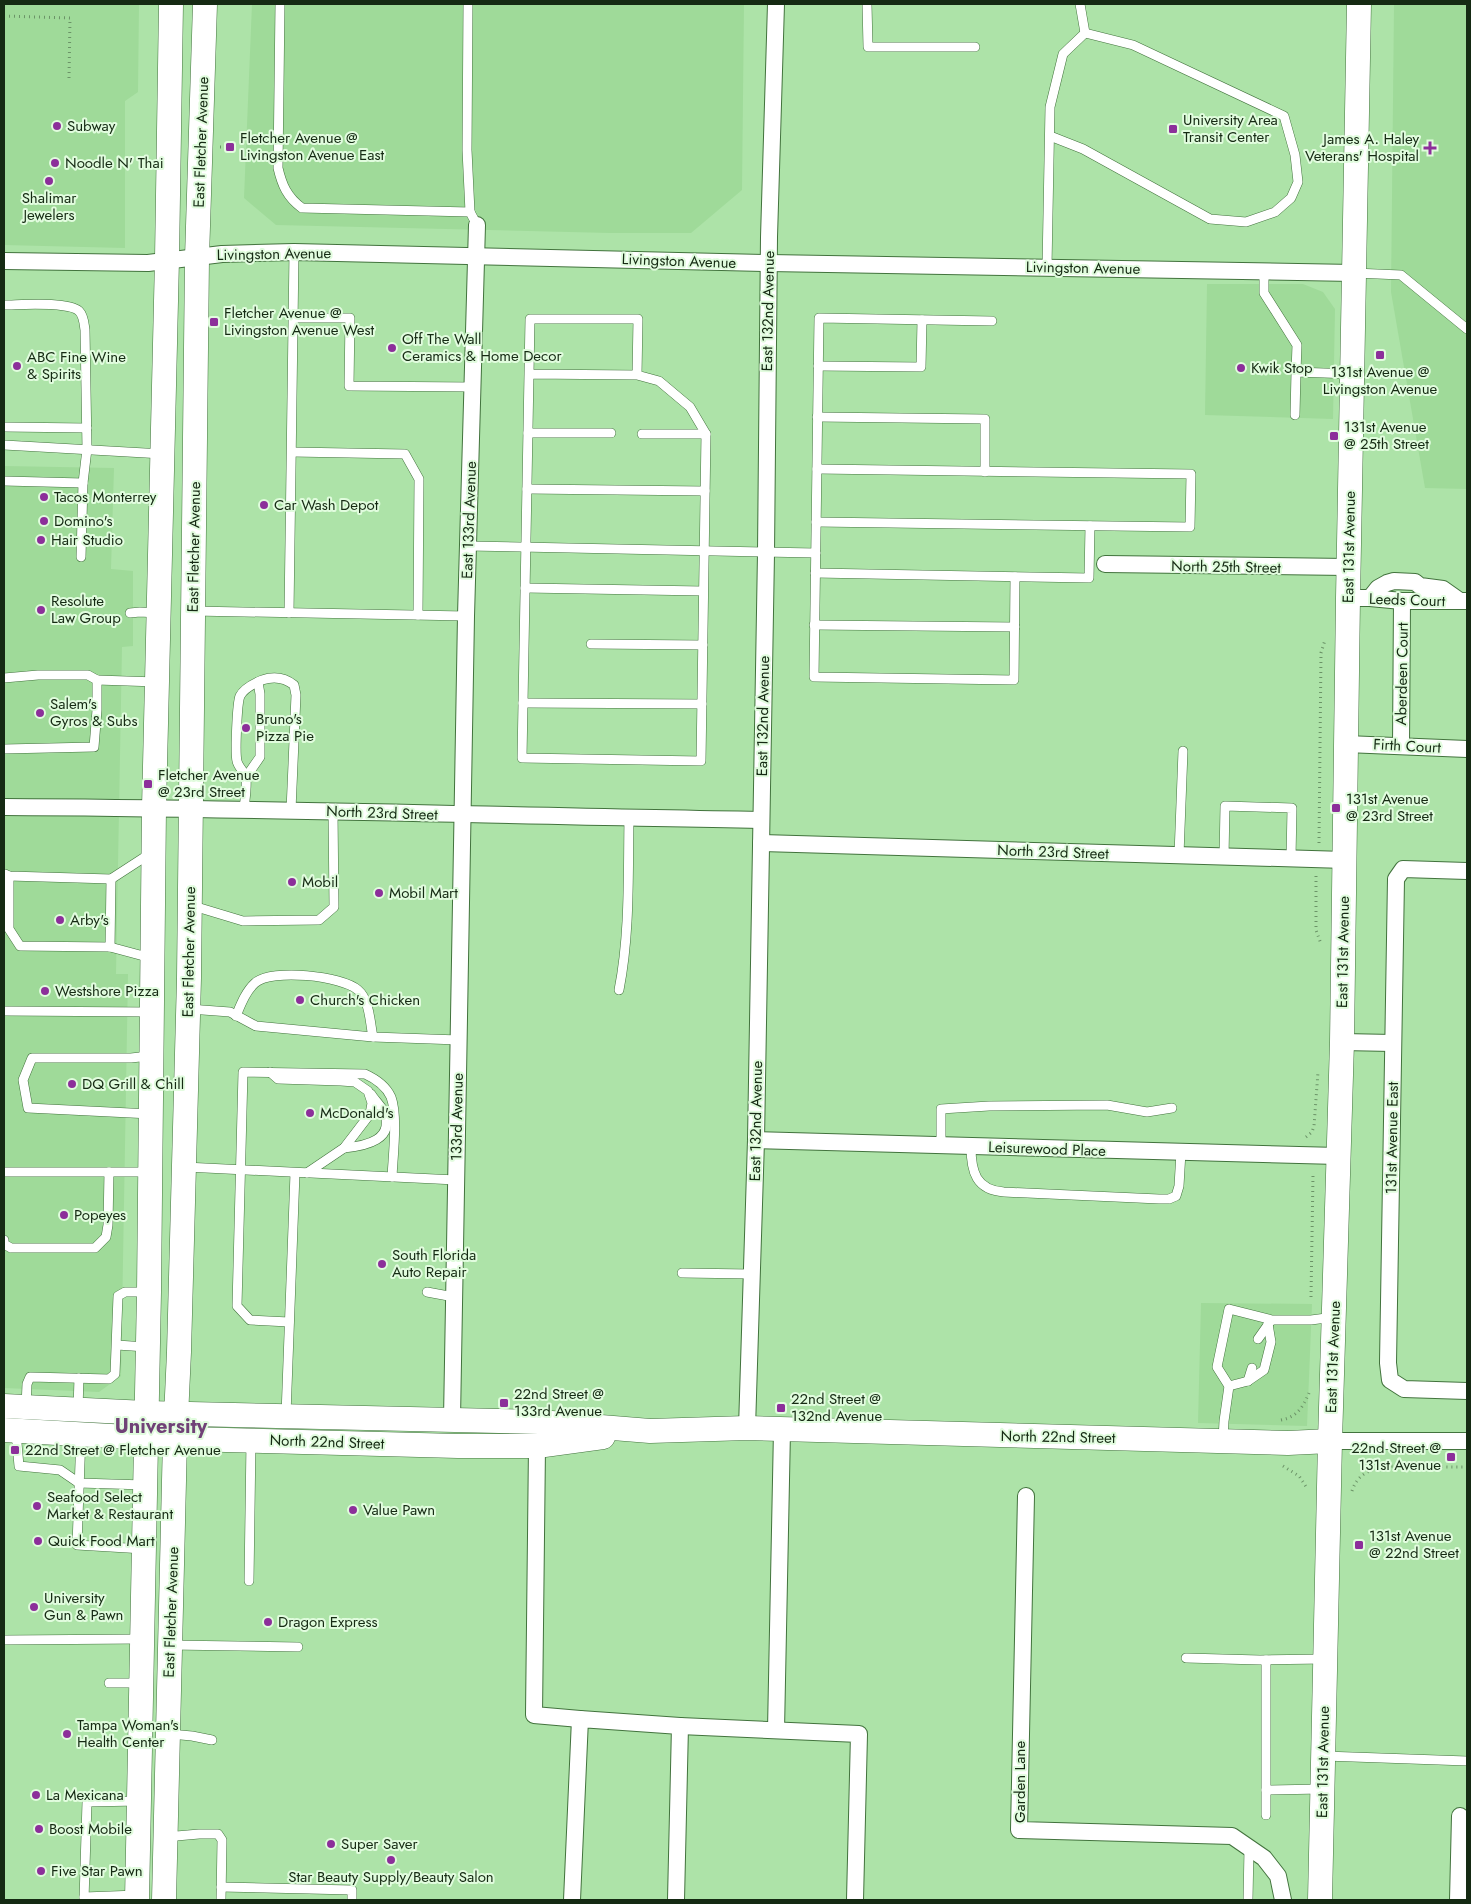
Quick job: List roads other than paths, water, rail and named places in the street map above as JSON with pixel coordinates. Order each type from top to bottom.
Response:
[{"type":"street","name":"East Fletcher Avenue","points":[[137,1898],[152,1114],[154,808],[160,613],[171,4]]},
{"type":"street","name":"East Fletcher Avenue","points":[[164,1900],[188,1010],[197,258],[205,4]]},
{"type":"street","name":"East 132nd Avenue","points":[[747,1428],[756,1140],[769,263],[776,4]]},
{"type":"street","name":"East 131st Avenue","points":[[1320,1900],[1330,1441],[1342,1042],[1346,744],[1359,598],[1348,567],[1359,4]]},
{"type":"street","name":"East 133rd Avenue","points":[[463,815],[466,616],[476,255],[473,218]]},
{"type":"street","name":"Livingston Avenue","points":[[4,261],[148,263],[167,259],[197,258],[222,254],[294,252],[1264,273],[1354,273]]},
{"type":"street","name":"North 25th Street","points":[[1105,564],[1348,567]]},
{"type":"street","points":[[1359,598],[1387,583],[1415,582],[1420,586],[1443,589],[1463,601]]},
{"type":"street","name":"Leeds Court","points":[[1359,598],[1402,601],[1463,601]]},
{"type":"street","name":"Aberdeen Court","points":[[1401,746],[1402,601]]},
{"type":"street","name":"Firth Court","points":[[1346,744],[1467,749]]},
{"type":"street","name":"North 23rd Street","points":[[4,807],[244,809],[761,820]]},
{"type":"street","name":"133rd Avenue","points":[[452,1419],[463,815]]},
{"type":"street","name":"North 23rd Street","points":[[761,843],[1345,860]]},
{"type":"street","name":"131st Avenue East","points":[[1467,871],[1402,869],[1396,879],[1388,1363],[1390,1380],[1404,1389],[1467,1391]]},
{"type":"street","points":[[1342,1042],[1394,1044]]},
{"type":"street","name":"Leisurewood Place","points":[[756,1140],[1338,1156]]},
{"type":"street","name":"North 22nd Street","points":[[15,1406],[176,1414],[538,1422],[650,1431]]},
{"type":"street","name":"North 22nd Street","points":[[10,1430],[146,1438],[458,1446],[536,1446],[650,1431],[747,1428],[1288,1443],[1330,1441],[1467,1441]]},
{"type":"street","points":[[776,1730],[782,1430]]},
{"type":"street","points":[[536,1446],[534,1714],[680,1726],[859,1734],[855,1900]]},
{"type":"street","name":"Garden Lane","points":[[1026,1496],[1018,1830],[1232,1836],[1264,1858],[1278,1876],[1282,1900]]},
{"type":"street","points":[[572,1900],[580,1719]]},
{"type":"street","points":[[676,1900],[680,1726]]},
{"type":"street","points":[[1458,1900],[1460,1816]]},
{"type":"lane","points":[[280,4],[278,168],[282,183],[291,200],[302,208],[473,218],[467,150],[468,4]]},
{"type":"lane","points":[[867,4],[868,47],[975,47]]},
{"type":"lane","points":[[1080,4],[1085,32]]},
{"type":"lane","points":[[1050,136],[1083,149],[1210,219],[1246,222],[1275,212],[1291,198],[1298,182],[1296,155],[1284,116],[1133,45],[1085,32]]},
{"type":"lane","points":[[1047,267],[1050,107],[1063,54],[1085,32]]},
{"type":"lane","points":[[289,613],[294,252]]},
{"type":"lane","points":[[1264,273],[1264,293],[1297,345],[1295,414]]},
{"type":"lane","points":[[1354,273],[1401,275],[1467,329]]},
{"type":"lane","points":[[4,305],[62,306],[74,308],[82,315],[85,330],[87,449],[83,483],[81,557]]},
{"type":"lane","points":[[294,318],[350,318],[349,386],[473,387]]},
{"type":"lane","points":[[992,321],[819,318],[814,677],[1014,680],[1015,577]]},
{"type":"lane","points":[[529,374],[638,374],[659,381],[690,407],[706,434],[701,761],[522,758],[530,319],[638,319],[638,374]]},
{"type":"lane","points":[[818,366],[921,367],[922,320]]},
{"type":"lane","points":[[1296,372],[1352,374]]},
{"type":"lane","points":[[818,417],[986,419],[985,472]]},
{"type":"lane","points":[[4,427],[87,428]]},
{"type":"lane","points":[[528,433],[611,433]]},
{"type":"lane","points":[[642,434],[706,434]]},
{"type":"lane","points":[[4,445],[163,454]]},
{"type":"lane","points":[[292,452],[405,454],[419,479],[418,615]]},
{"type":"lane","points":[[816,522],[1190,527],[1191,474],[817,469]]},
{"type":"lane","points":[[4,481],[83,483]]},
{"type":"lane","points":[[527,489],[705,491]]},
{"type":"lane","points":[[815,573],[1089,578],[1090,526]]},
{"type":"lane","points":[[468,546],[816,553]]},
{"type":"lane","points":[[525,588],[704,591]]},
{"type":"lane","points":[[193,611],[466,616]]},
{"type":"lane","points":[[130,613],[160,613]]},
{"type":"lane","points":[[814,625],[1015,627]]},
{"type":"lane","points":[[591,644],[703,645]]},
{"type":"lane","points":[[4,678],[38,674],[88,675],[97,680],[157,682]]},
{"type":"lane","points":[[246,777],[237,762],[240,696],[246,689],[266,679],[279,677],[286,679],[294,685],[296,695],[291,810]]},
{"type":"lane","points":[[4,749],[94,747],[97,680]]},
{"type":"lane","points":[[244,809],[246,777],[260,757],[260,694],[258,682]]},
{"type":"lane","points":[[523,702],[702,704]]},
{"type":"lane","points":[[1179,855],[1183,751]]},
{"type":"lane","points":[[1224,857],[1225,806],[1292,808],[1292,858]]},
{"type":"lane","points":[[190,905],[243,921],[319,920],[334,907],[333,812]]},
{"type":"lane","points":[[619,990],[627,932],[629,818]]},
{"type":"lane","points":[[152,958],[110,947],[20,946],[9,929],[6,875],[111,879],[154,851]]},
{"type":"lane","points":[[110,947],[111,879]]},
{"type":"lane","points":[[236,1016],[247,992],[256,982],[263,978],[276,975],[310,975],[344,983],[358,990],[366,1005],[373,1037]]},
{"type":"lane","points":[[188,1010],[230,1012],[256,1026],[373,1037],[459,1040]]},
{"type":"lane","points":[[4,1011],[152,1012]]},
{"type":"lane","points":[[152,1056],[131,1058],[32,1058],[23,1080],[28,1108],[152,1114]]},
{"type":"lane","points":[[289,1322],[250,1320],[237,1306],[243,1072],[365,1074],[378,1080],[390,1097],[394,1120],[392,1177]]},
{"type":"lane","points":[[270,1072],[278,1079],[355,1082],[368,1091],[383,1110],[386,1122],[384,1131],[379,1140],[364,1146],[344,1148]]},
{"type":"lane","points":[[307,1173],[344,1148],[370,1114],[372,1103],[368,1091]]},
{"type":"lane","points":[[941,1146],[941,1109],[989,1106],[1107,1105],[1147,1112],[1172,1108]]},
{"type":"lane","points":[[971,1146],[973,1169],[982,1186],[989,1190],[1159,1199],[1176,1196],[1179,1186],[1180,1152]]},
{"type":"lane","points":[[184,1167],[456,1180]]},
{"type":"lane","points":[[4,1172],[151,1172]]},
{"type":"lane","points":[[4,1240],[4,1244],[11,1248],[95,1248],[106,1237],[109,1172]]},
{"type":"lane","points":[[286,1415],[296,1172]]},
{"type":"lane","points":[[682,1273],[752,1274]]},
{"type":"lane","points":[[15,1406],[30,1377],[109,1379],[115,1374],[118,1296],[125,1292],[149,1292]]},
{"type":"lane","points":[[427,1292],[454,1297]]},
{"type":"lane","points":[[1223,1441],[1229,1386],[1217,1367],[1229,1309],[1270,1322],[1334,1317]]},
{"type":"lane","points":[[1258,1339],[1270,1322]]},
{"type":"lane","points":[[1229,1386],[1248,1381],[1264,1370],[1271,1342],[1270,1322]]},
{"type":"lane","points":[[117,1345],[148,1347]]},
{"type":"lane","points":[[1248,1381],[1252,1368]]},
{"type":"lane","points":[[78,1409],[79,1378]]},
{"type":"lane","points":[[10,1430],[19,1466],[60,1470],[79,1484],[145,1486]]},
{"type":"lane","points":[[81,1434],[77,1545],[144,1549]]},
{"type":"lane","points":[[249,1581],[251,1440]]},
{"type":"lane","points":[[4,1640],[142,1639]]},
{"type":"lane","points":[[170,1644],[298,1647]]},
{"type":"lane","points":[[1186,1658],[1326,1659]]},
{"type":"lane","points":[[1266,1660],[1266,1815]]},
{"type":"lane","points":[[109,1683],[141,1683]]},
{"type":"lane","points":[[167,1734],[212,1740]]},
{"type":"lane","points":[[1324,1756],[1467,1761]]},
{"type":"lane","points":[[1266,1790],[1323,1788]]},
{"type":"lane","points":[[137,1898],[84,1899],[86,1802],[139,1802]]},
{"type":"lane","points":[[165,1837],[218,1834],[222,1840],[221,1900]]},
{"type":"lane","points":[[1248,1900],[1249,1848]]},
{"type":"lane","points":[[221,1887],[352,1890],[352,1900]]},
{"type":"place","name":"Subway","points":[[57,126]]},
{"type":"place","name":"University Area Transit Center","points":[[1173,129]]},
{"type":"place","name":"Fletcher Avenue @ Livingston Avenue East","points":[[230,147]]},
{"type":"place","name":"James A. Haley Veterans' Hospital","points":[[1430,148]]},
{"type":"place","name":"Noodle N' Thai","points":[[55,163]]},
{"type":"place","name":"Shalimar Jewelers","points":[[49,181]]},
{"type":"place","name":"Fletcher Avenue @ Livingston Avenue West","points":[[214,322]]},
{"type":"place","name":"Off The Wall Ceramics & Home Decor","points":[[392,348]]},
{"type":"place","name":"131st Avenue @ Livingston Avenue","points":[[1380,355]]},
{"type":"place","name":"ABC Fine Wine & Spirits","points":[[17,366]]},
{"type":"place","name":"Kwik Stop","points":[[1241,368]]},
{"type":"place","name":"131st Avenue @ 25th Street","points":[[1334,436]]},
{"type":"place","name":"Tacos Monterrey","points":[[44,497]]},
{"type":"place","name":"Car Wash Depot","points":[[264,505]]},
{"type":"place","name":"Domino's","points":[[44,521]]},
{"type":"place","name":"Hair Studio","points":[[41,540]]},
{"type":"place","name":"Resolute Law Group","points":[[41,610]]},
{"type":"place","name":"Salem's Gyros & Subs","points":[[40,713]]},
{"type":"place","name":"Bruno's Pizza Pie","points":[[246,728]]},
{"type":"place","name":"Fletcher Avenue @ 23rd Street","points":[[148,784]]},
{"type":"place","name":"131st Avenue @ 23rd Street","points":[[1336,808]]},
{"type":"place","name":"Mobil","points":[[292,882]]},
{"type":"place","name":"Mobil Mart","points":[[379,893]]},
{"type":"place","name":"Arby's","points":[[60,920]]},
{"type":"place","name":"Westshore Pizza","points":[[45,991]]},
{"type":"place","name":"Church's Chicken","points":[[300,1000]]},
{"type":"place","name":"DQ Grill & Chill","points":[[72,1084]]},
{"type":"place","name":"McDonald's","points":[[310,1113]]},
{"type":"place","name":"Popeyes","points":[[64,1215]]},
{"type":"place","name":"South Florida Auto Repair","points":[[382,1264]]},
{"type":"place","name":"22nd Street @ 133rd Avenue","points":[[504,1403]]},
{"type":"place","name":"22nd Street @ 132nd Avenue","points":[[781,1408]]},
{"type":"place","name":"22nd Street @ Fletcher Avenue","points":[[15,1450]]},
{"type":"place","name":"22nd Street @ 131st Avenue","points":[[1451,1457]]},
{"type":"place","name":"Seafood Select Market & Restaurant","points":[[37,1506]]},
{"type":"place","name":"Value Pawn","points":[[353,1510]]},
{"type":"place","name":"Quick Food Mart","points":[[38,1541]]},
{"type":"place","name":"131st Avenue @ 22nd Street","points":[[1359,1545]]},
{"type":"place","name":"University Gun & Pawn","points":[[34,1607]]},
{"type":"place","name":"Dragon Express","points":[[268,1622]]},
{"type":"place","name":"Tampa Woman's Health Center","points":[[67,1734]]},
{"type":"place","name":"La Mexicana","points":[[36,1795]]},
{"type":"place","name":"Boost Mobile","points":[[39,1829]]},
{"type":"place","name":"Super Saver","points":[[331,1844]]},
{"type":"place","name":"Star Beauty Supply/Beauty Salon","points":[[391,1860]]},
{"type":"place","name":"Five Star Pawn","points":[[41,1871]]},
{"type":"district","name":"University","points":[[161,1426]]}]
